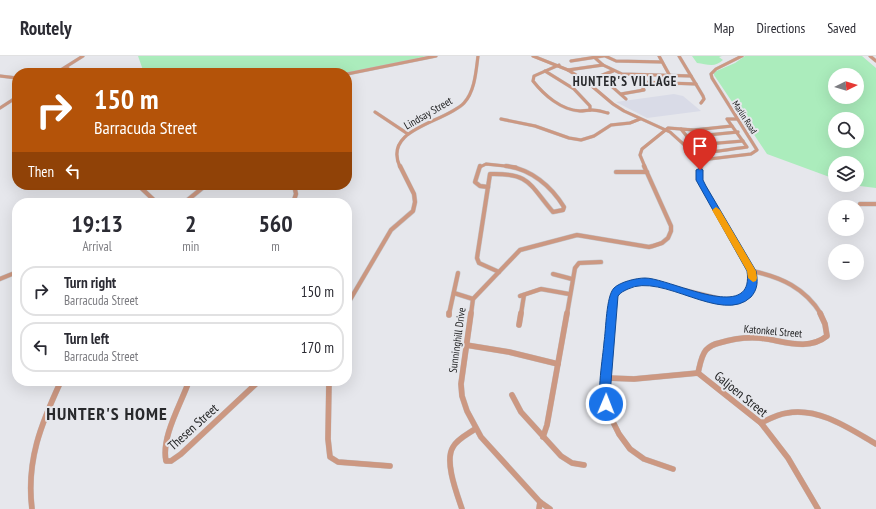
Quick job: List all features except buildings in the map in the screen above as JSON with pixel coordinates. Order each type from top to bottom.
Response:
[{"type":"street","points":[[66,67],[83,56]]},
{"type":"street","points":[[352,73],[436,56]]},
{"type":"street","name":"Lindsay Street","points":[[352,296],[391,230],[413,211],[415,206],[416,198],[411,184],[396,155],[397,147],[408,134],[464,103],[474,78],[478,56]]},
{"type":"street","points":[[533,56],[559,65],[588,82],[613,104],[640,119],[665,129],[681,141],[701,160],[700,180],[752,271],[753,280],[751,291],[742,300],[718,300],[646,281],[620,288],[614,296],[605,395],[606,404],[623,442],[631,451],[645,461],[673,469]]},
{"type":"street","points":[[575,56],[579,59]]},
{"type":"street","points":[[571,61],[604,56],[616,61],[662,62]]},
{"type":"street","points":[[659,56],[670,76]]},
{"type":"street","points":[[679,56],[704,98],[701,103]]},
{"type":"street","name":"Marlin Road","points":[[701,160],[755,152],[756,147],[754,143],[712,78],[711,74],[716,69],[742,56]]},
{"type":"street","points":[[870,56],[876,61]]},
{"type":"street","points":[[594,58],[603,65],[620,74],[691,76]]},
{"type":"street","points":[[559,65],[536,74],[533,79],[546,96],[571,109],[608,113]]},
{"type":"street","points":[[568,70],[603,65]]},
{"type":"street","points":[[545,71],[580,94],[590,106],[590,110]]},
{"type":"street","points":[[613,71],[600,76],[626,99]]},
{"type":"street","points":[[621,94],[643,91],[636,75]]},
{"type":"street","points":[[0,76],[12,77]]},
{"type":"street","points":[[639,82],[696,84]]},
{"type":"street","points":[[0,108],[12,100]]},
{"type":"street","points":[[375,112],[408,134]]},
{"type":"street","points":[[501,119],[515,123],[542,127],[562,136],[582,140],[591,138],[607,127],[632,123],[640,119]]},
{"type":"street","points":[[681,129],[701,150],[709,152],[746,148],[747,147],[738,132],[727,119],[738,119]]},
{"type":"street","points":[[665,129],[673,127],[694,130],[732,126]]},
{"type":"street","name":"Sunninghill Drive","points":[[550,509],[539,506],[480,437],[475,429],[460,390],[473,299],[520,250],[535,245],[577,235],[649,247],[668,239],[672,230],[670,220],[641,159],[640,152],[665,129]]},
{"type":"street","points":[[687,137],[738,132]]},
{"type":"street","points":[[695,145],[743,141]]},
{"type":"street","points":[[492,165],[478,258],[479,263],[500,272]]},
{"type":"street","points":[[488,187],[477,185],[475,182],[480,166],[492,165],[519,167],[537,176],[562,202],[564,209],[558,212],[553,212],[525,181],[518,176],[490,174]]},
{"type":"street","points":[[616,172],[647,172]]},
{"type":"street","points":[[143,190],[152,198]]},
{"type":"street","points":[[190,198],[200,190]]},
{"type":"street","points":[[864,204],[876,204]]},
{"type":"street","points":[[543,437],[547,425],[569,294],[576,265],[601,262]]},
{"type":"street","name":"Katonkel Street","points":[[698,374],[702,357],[706,350],[713,345],[726,340],[759,338],[807,344],[823,341],[827,336],[823,318],[804,292],[782,279],[752,271]]},
{"type":"street","points":[[449,315],[458,273]]},
{"type":"street","points":[[0,280],[12,274]]},
{"type":"street","points":[[553,274],[572,279]]},
{"type":"street","points":[[520,325],[522,295],[541,289],[569,294]]},
{"type":"street","points":[[454,293],[473,299]]},
{"type":"street","points":[[466,345],[509,352],[558,364]]},
{"type":"street","name":"Galjoen Street","points":[[607,378],[698,374],[761,423],[788,458],[818,509]]},
{"type":"street","points":[[32,509],[30,498],[30,473],[33,450],[40,427],[59,386]]},
{"type":"street","name":"Thesen Street","points":[[187,386],[164,447],[164,458],[168,461],[182,454],[254,386]]},
{"type":"street","points":[[329,386],[328,439],[330,457],[338,462],[390,466]]},
{"type":"street","points":[[512,395],[521,412],[543,437],[567,460],[584,465]]},
{"type":"street","points":[[761,423],[776,416],[792,412],[810,413],[840,425],[876,444]]},
{"type":"street","points":[[462,509],[451,474],[451,449],[475,429]]},
{"type":"shaded area","points":[[674,94],[683,96],[701,111],[647,118],[616,102]]},
{"type":"green space","points":[[138,56],[427,56],[352,73],[352,68],[142,68]]},
{"type":"green space","points":[[692,56],[722,56],[719,57],[723,60],[714,65],[708,65],[697,63]]},
{"type":"green space","points":[[745,56],[862,56],[876,68],[876,188],[864,186],[864,156],[828,156],[828,176],[767,154],[714,75],[714,72],[735,63]]},
{"type":"slow traffic","points":[[716,210],[752,271],[753,278]]},
{"type":"district","name":"HUNTER'S VILLAGE","points":[[625,81]]},
{"type":"district","name":"HUNTER'S HOME","points":[[107,413]]},
{"type":"route","points":[[606,404],[605,395],[610,329],[614,296],[620,288],[646,281],[725,301],[742,300],[751,291],[753,285],[752,271],[702,186],[699,176],[700,170]]}]
